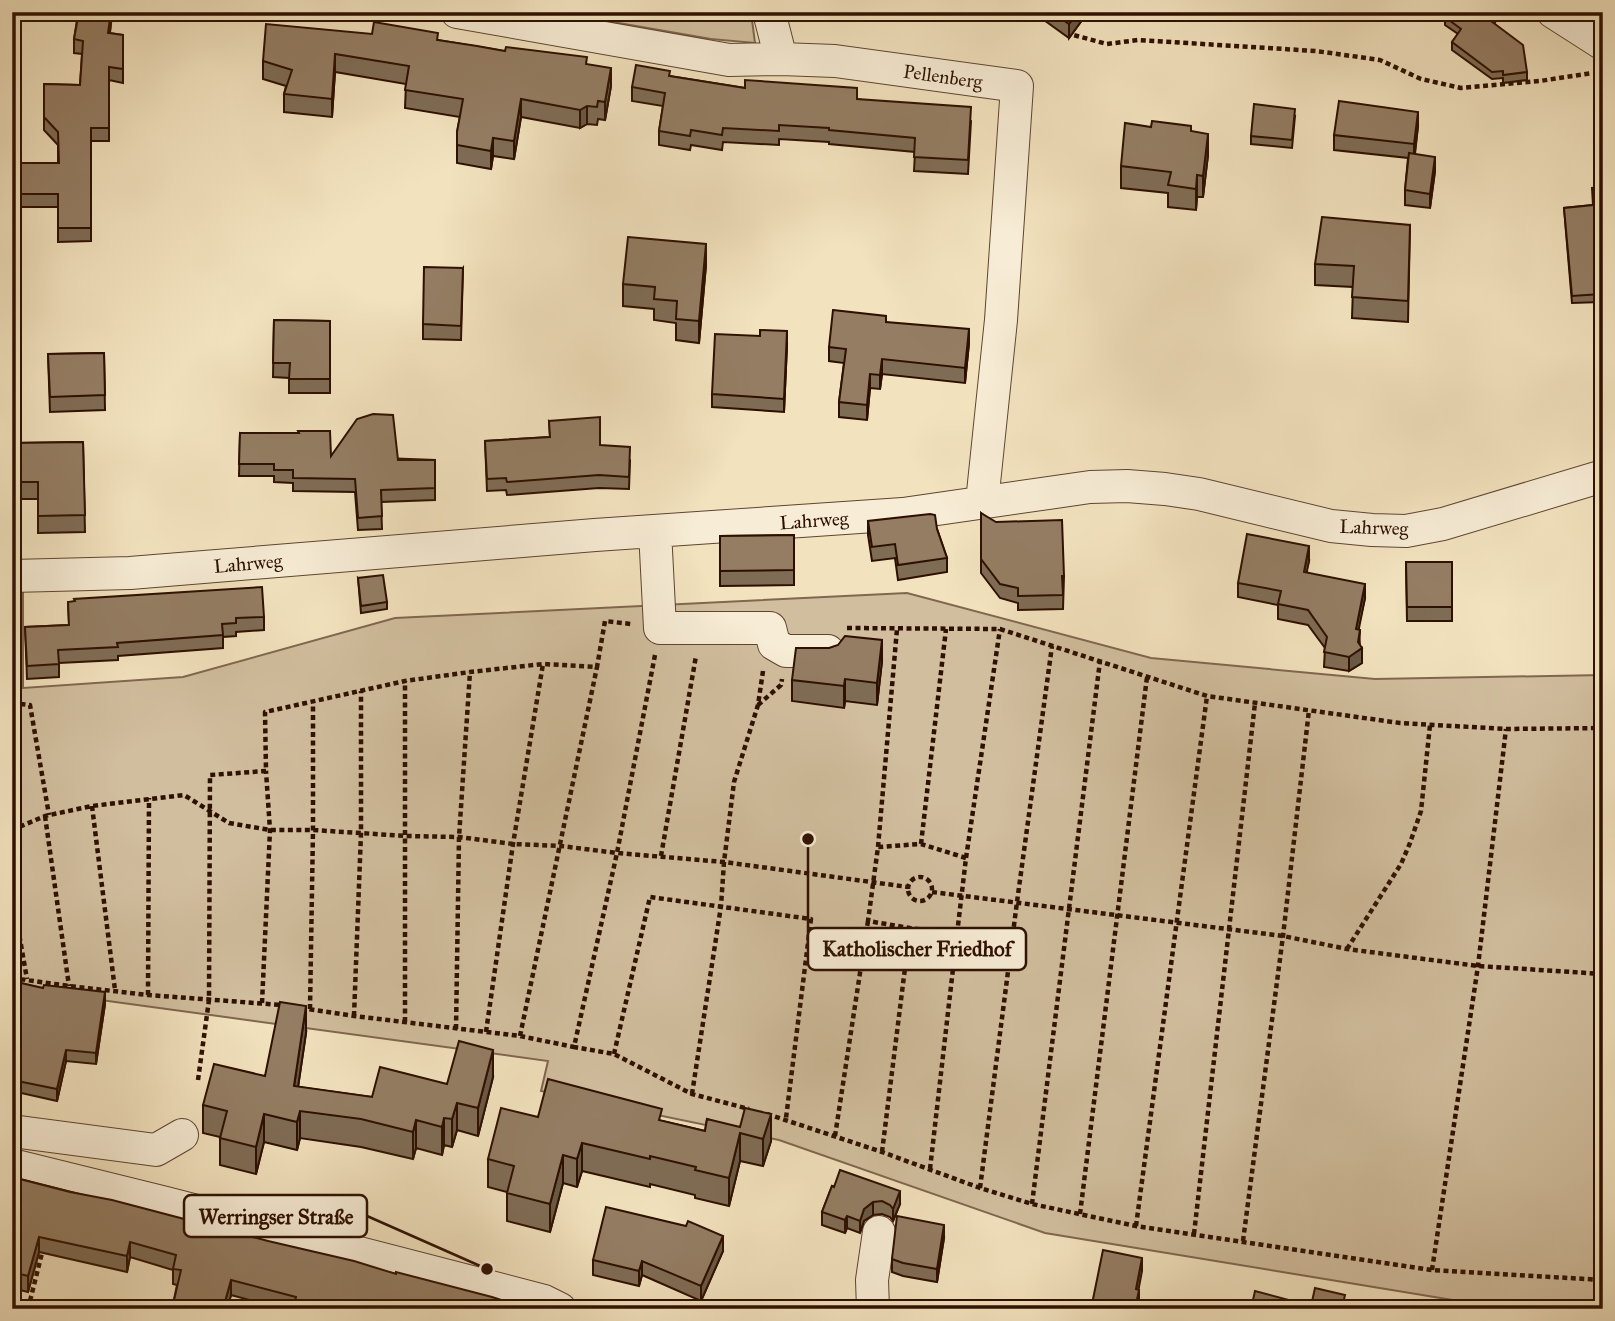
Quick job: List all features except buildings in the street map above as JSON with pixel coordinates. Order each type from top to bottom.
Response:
[{"type":"street","name":"Pellenberg","points":[[457,12],[729,60],[835,61],[1017,86],[1001,320],[982,502]]},
{"type":"street","points":[[769,12],[781,59]]},
{"type":"street","points":[[1553,12],[1603,44]]},
{"type":"street","name":"Lahrweg","points":[[12,576],[130,573],[903,514],[1090,487],[1127,486],[1199,494],[1331,526],[1406,531],[1443,524],[1603,476]]},
{"type":"street","points":[[655,531],[660,628],[770,628],[774,644],[786,651],[837,639]]},
{"type":"street","points":[[12,1131],[156,1150],[182,1135]]},
{"type":"street","points":[[12,1165],[544,1301],[560,1309]]},
{"type":"street","points":[[873,1309],[872,1280],[880,1232]]},
{"type":"path","points":[[1066,33],[1107,44],[1138,40],[1316,51],[1380,60],[1421,79],[1461,88],[1540,81],[1603,71]]},
{"type":"path","points":[[520,1036],[605,621],[660,628],[617,853],[574,1047]]},
{"type":"path","points":[[661,856],[701,628]]},
{"type":"path","points":[[692,1094],[721,906],[734,782],[758,705],[770,628]]},
{"type":"path","points":[[837,639],[897,628],[1000,629],[1206,696],[1400,723],[1506,729],[1603,728]]},
{"type":"path","points":[[835,1136],[874,884],[897,628]]},
{"type":"path","points":[[921,844],[946,629]]},
{"type":"path","points":[[930,1169],[966,858],[1000,629]]},
{"type":"path","points":[[980,1188],[1052,646]]},
{"type":"path","points":[[1032,1204],[1100,661]]},
{"type":"path","points":[[262,1003],[270,830],[265,712],[405,681],[470,671],[543,664],[597,667]]},
{"type":"path","points":[[486,1032],[543,664]]},
{"type":"path","points":[[456,1029],[459,837],[470,671]]},
{"type":"path","points":[[1080,1214],[1147,677]]},
{"type":"path","points":[[405,681],[405,1022]]},
{"type":"path","points":[[758,705],[781,685]]},
{"type":"path","points":[[354,1016],[361,833],[361,691]]},
{"type":"path","points":[[1136,1226],[1206,696]]},
{"type":"path","points":[[310,1009],[313,702]]},
{"type":"path","points":[[12,703],[30,705],[69,986]]},
{"type":"path","points":[[1194,1234],[1255,703]]},
{"type":"path","points":[[1243,1241],[1309,710]]},
{"type":"path","points":[[1347,949],[1401,864],[1410,843],[1421,811],[1430,724]]},
{"type":"path","points":[[1432,1270],[1478,966],[1506,729]]},
{"type":"path","points":[[198,1080],[209,1000],[210,775],[266,771]]},
{"type":"path","points":[[12,830],[47,816],[92,806],[184,794],[229,822],[270,830],[459,837],[513,844],[561,846],[724,862],[908,887]]},
{"type":"path","points":[[148,995],[149,799]]},
{"type":"path","points":[[92,806],[115,990]]},
{"type":"path","points":[[878,847],[921,844],[966,858]]},
{"type":"path","points":[[919,877],[928,881],[932,892],[929,897],[919,901],[912,899],[908,887],[913,879],[919,877]]},
{"type":"path","points":[[932,892],[1283,936],[1347,949],[1478,966],[1603,974]]},
{"type":"path","points":[[12,894],[28,980]]},
{"type":"path","points":[[614,1054],[650,897],[811,919],[786,1118]]},
{"type":"path","points":[[868,921],[957,934]]},
{"type":"path","points":[[883,1152],[911,928]]},
{"type":"path","points":[[12,978],[148,995],[286,1006]]},
{"type":"path","points":[[298,1007],[520,1036],[614,1054],[692,1094],[786,1118],[1032,1204],[1136,1226],[1432,1270],[1603,1280]]},
{"type":"path","points":[[29,1309],[44,1243]]},
{"type":"shaded area","points":[[555,12],[751,12],[755,43],[711,39]]},
{"type":"shaded area","points":[[23,586],[23,688],[183,677],[395,618],[907,593],[1151,658],[1375,679],[1603,675],[1603,1308],[1477,1304],[1045,1233],[779,1140],[541,1091],[548,1061],[12,990],[12,587]]},
{"type":"place","name":"Katholischer Friedhof","points":[[808,839]]},
{"type":"place","name":"Werringser Straße","points":[[487,1269]]}]
